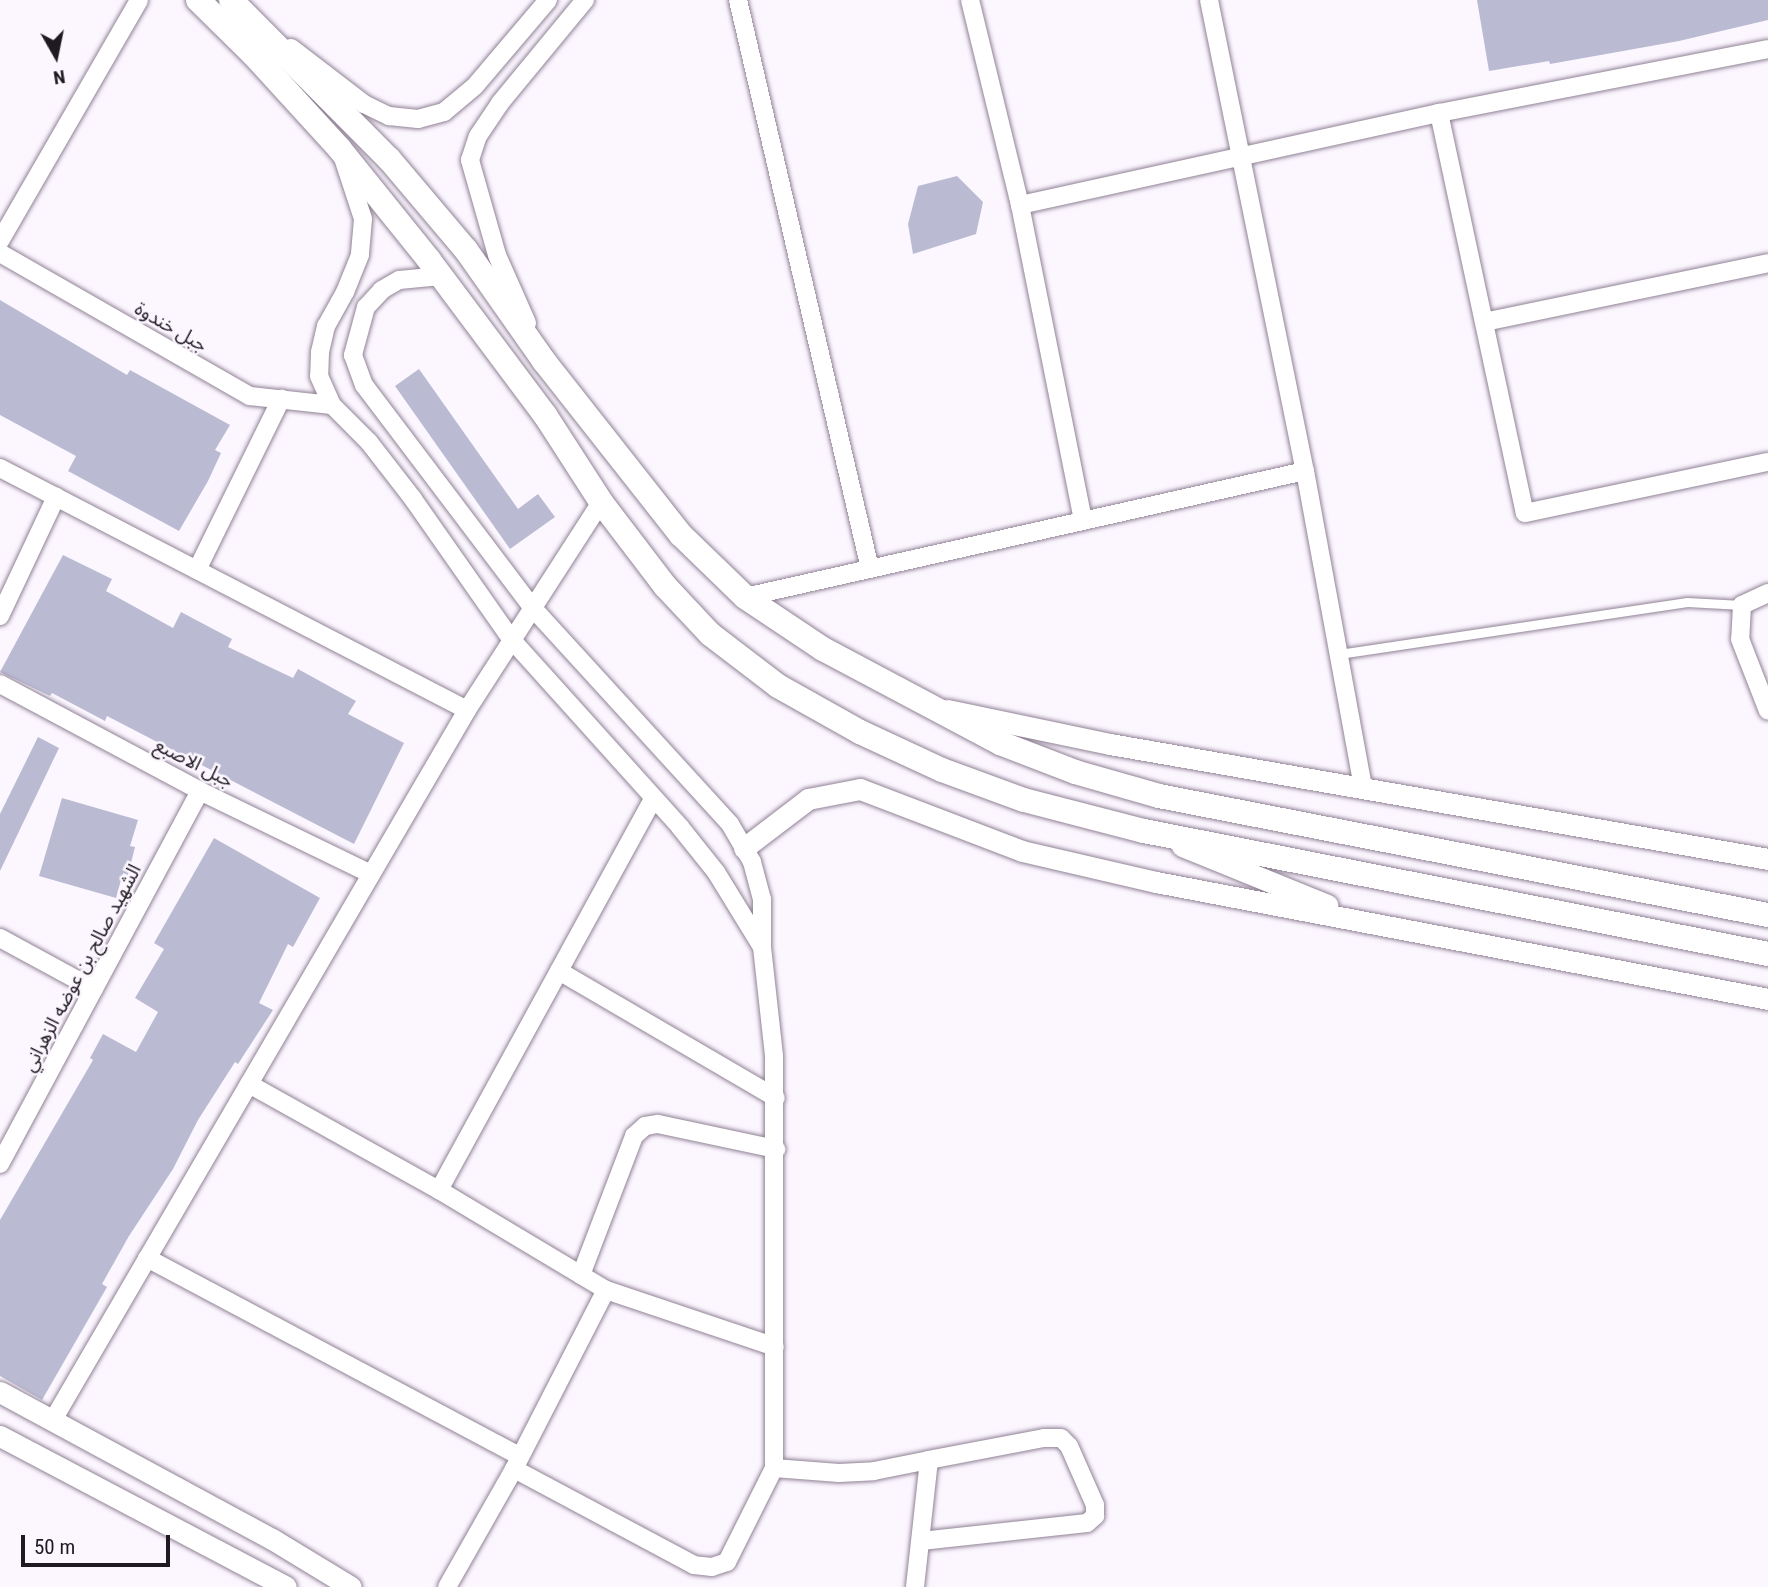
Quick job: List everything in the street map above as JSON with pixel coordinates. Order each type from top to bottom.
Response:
[{"type":"main road","points":[[198,0],[254,55],[339,148],[441,276],[545,415],[601,502],[665,586],[710,634],[778,686],[860,733],[942,770],[1024,800],[1144,831],[1768,954]]},
{"type":"main road","points":[[232,1],[389,159],[466,250],[544,361],[681,536],[745,597],[823,649],[923,705],[1000,743],[1075,772],[1159,796],[1768,915]]},
{"type":"street","points":[[0,241],[139,0]]},
{"type":"street","points":[[232,1],[364,104],[389,116],[418,119],[444,112],[475,86],[548,0]]},
{"type":"street","points":[[544,361],[497,255],[470,160],[478,136],[500,103],[585,0]]},
{"type":"street","points":[[738,0],[870,569]]},
{"type":"street","points":[[970,0],[1020,205],[1083,521]]},
{"type":"street","points":[[1209,0],[1305,471],[1363,788]]},
{"type":"street","points":[[1020,205],[1439,113],[1768,49]]},
{"type":"street","points":[[1439,113],[1525,513],[1768,462]]},
{"type":"street","points":[[339,148],[363,219],[360,255],[345,292],[326,326],[320,352],[319,376],[332,405],[369,442],[413,499],[511,639],[654,798],[716,872],[762,947]]},
{"type":"street","name":"جبل خندوة","points":[[0,253],[250,396],[332,405]]},
{"type":"street","points":[[1484,322],[1768,263]]},
{"type":"street","points":[[147,1258],[517,1463],[694,1565],[712,1567],[727,1562],[774,1468],[776,1098],[762,947],[762,900],[752,862],[730,824],[531,606],[364,386],[353,355],[366,307],[382,290],[399,280],[441,276]]},
{"type":"street","points":[[197,570],[281,399]]},
{"type":"street","points":[[0,468],[467,710]]},
{"type":"street","points":[[745,597],[1305,471]]},
{"type":"street","points":[[0,616],[56,497]]},
{"type":"street","points":[[53,1420],[467,710],[531,606],[601,502]]},
{"type":"street","points":[[1768,593],[1742,605],[1740,639],[1768,711]]},
{"type":"street","name":"جبل الاصبع","points":[[0,684],[200,791],[371,874]]},
{"type":"street","points":[[923,705],[1110,744],[1768,859]]},
{"type":"street","points":[[744,848],[808,799],[860,789],[1022,851],[1156,882],[1768,999]]},
{"type":"street","name":"الشهيد صالح بن عوضه الزهراني","points":[[1,1161],[200,791]]},
{"type":"street","points":[[439,1190],[654,798]]},
{"type":"street","points":[[1144,831],[1371,922]]},
{"type":"street","points":[[0,938],[94,989]]},
{"type":"street","points":[[559,971],[776,1098]]},
{"type":"street","points":[[249,1084],[439,1190],[606,1290],[775,1347]]},
{"type":"street","points":[[581,1275],[634,1136],[645,1126],[658,1124],[776,1149]]},
{"type":"street","points":[[447,1587],[517,1463],[606,1290]]},
{"type":"street","points":[[0,1392],[272,1539],[351,1587]]},
{"type":"street","points":[[0,1436],[286,1587]]},
{"type":"street","points":[[774,1468],[839,1473],[874,1471],[1044,1438],[1061,1438],[1069,1446],[1095,1505],[1095,1516],[1087,1523],[921,1541]]},
{"type":"street","points":[[915,1587],[929,1460]]},
{"type":"lane","points":[[1339,654],[1688,602],[1742,605]]},
{"type":"building","points":[[1477,0],[1768,0],[1768,20],[1679,41],[1550,64],[1549,61],[1489,71]]},
{"type":"building","points":[[957,176],[983,202],[976,234],[913,254],[908,224],[918,186]]},
{"type":"building","points":[[0,300],[127,375],[130,370],[230,425],[215,450],[221,453],[208,481],[179,531],[68,471],[76,456],[0,415]]},
{"type":"building","points":[[419,369],[518,509],[538,494],[555,517],[510,549],[395,386]]},
{"type":"building","points":[[63,555],[112,579],[106,591],[173,628],[181,612],[232,639],[228,647],[293,678],[298,669],[356,701],[348,714],[404,743],[354,844],[107,716],[105,721],[52,693],[50,696],[0,672]]},
{"type":"building","points":[[38,737],[59,748],[0,871],[0,814]]},
{"type":"building","points":[[62,798],[138,820],[130,846],[135,847],[128,875],[123,873],[116,898],[39,876]]},
{"type":"building","points":[[214,838],[320,898],[293,947],[288,944],[259,1003],[273,1010],[238,1064],[235,1062],[198,1120],[173,1169],[129,1236],[102,1284],[107,1287],[42,1400],[0,1376],[0,1220],[93,1060],[90,1058],[103,1034],[136,1052],[158,1012],[135,998],[164,949],[154,943]]}]
